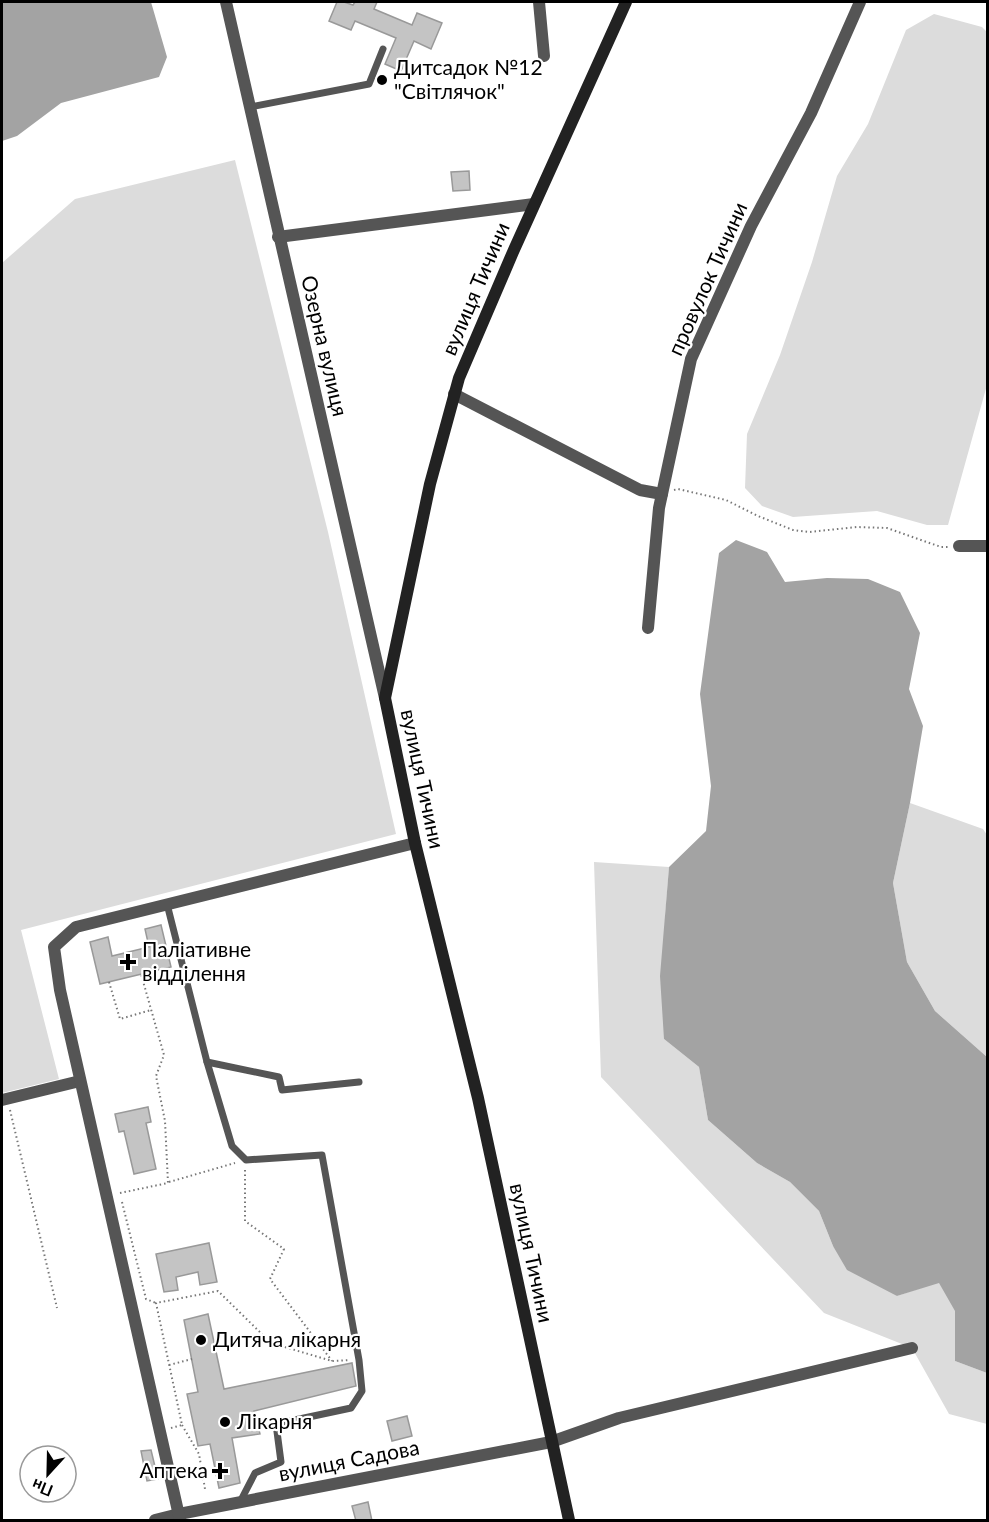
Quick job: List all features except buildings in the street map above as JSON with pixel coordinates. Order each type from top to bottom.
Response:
[{"type":"street","name":"Озерна вулиця","points":[[226,2],[385,698]]},
{"type":"street","points":[[538,2],[544,56]]},
{"type":"street","name":"вулиця Тичини","points":[[569,1521],[478,1098],[415,843],[385,698],[430,484],[459,378],[534,204],[626,2]]},
{"type":"street","name":"провулок Тичини","points":[[648,628],[659,508],[691,359],[751,226],[811,113],[860,2]]},
{"type":"street","points":[[278,237],[534,204]]},
{"type":"street","points":[[454,394],[640,490],[662,494]]},
{"type":"street","points":[[959,546],[987,546]]},
{"type":"street","points":[[179,1517],[60,990],[54,947],[76,927],[415,843]]},
{"type":"street","points":[[4,1099],[80,1081]]},
{"type":"street","name":"вулиця Садова","points":[[155,1521],[240,1502],[551,1442],[619,1418],[912,1348]]},
{"type":"lane","points":[[250,107],[369,84],[383,49]]},
{"type":"lane","points":[[167,904],[207,1062],[232,1146],[246,1160],[322,1155],[359,1360],[362,1391],[351,1408],[276,1425],[281,1462],[255,1473],[240,1502]]},
{"type":"lane","points":[[207,1062],[279,1077],[282,1090],[359,1082]]},
{"type":"path","points":[[662,494],[678,489],[726,500],[793,530],[809,532],[857,527],[887,528],[941,548],[959,546]]},
{"type":"path","points":[[141,974],[164,1055],[156,1076],[165,1121],[168,1183]]},
{"type":"path","points":[[109,981],[120,1019],[151,1010]]},
{"type":"path","points":[[4,1099],[57,1308]]},
{"type":"path","points":[[332,1361],[270,1279],[284,1250],[245,1221],[246,1160],[168,1183],[120,1193],[146,1299],[156,1303],[218,1291],[271,1342],[332,1361],[359,1360]]},
{"type":"path","points":[[156,1303],[182,1425],[199,1454],[206,1489]]},
{"type":"path","points":[[170,1365],[192,1359]]},
{"type":"path","points":[[160,1431],[182,1425]]},
{"type":"shaded area","points":[[2,2],[151,2],[167,57],[159,77],[61,103],[17,136],[2,141]]},
{"type":"shaded area","points":[[934,14],[982,27],[987,32],[987,385],[948,525],[927,525],[877,511],[793,517],[762,506],[745,488],[747,434],[780,355],[812,262],[837,176],[868,124],[906,30]]},
{"type":"shaded area","points":[[235,160],[328,532],[396,834],[21,930],[59,1079],[2,1093],[2,263],[75,199]]},
{"type":"shaded area","points":[[736,540],[767,552],[785,582],[827,578],[868,579],[900,592],[920,633],[909,689],[923,726],[893,883],[907,962],[935,1011],[987,1057],[987,1373],[955,1361],[955,1311],[939,1283],[897,1296],[847,1270],[833,1246],[819,1211],[790,1182],[757,1163],[708,1120],[699,1067],[664,1039],[660,976],[669,867],[706,831],[711,786],[700,694],[719,553]]},
{"type":"shaded area","points":[[910,803],[983,829],[987,835],[987,1057],[935,1011],[907,962],[893,883]]},
{"type":"shaded area","points":[[594,862],[669,867],[665,917],[664,1039],[699,1067],[708,1120],[757,1163],[790,1182],[819,1211],[833,1246],[897,1296],[939,1282],[956,1310],[955,1361],[987,1373],[987,1424],[949,1414],[912,1348],[824,1313],[601,1077]]},
{"type":"place","name":"Дитсадок №12 \"Світлячок\"","points":[[382,80]]},
{"type":"place","name":"Паліативне відділення","points":[[128,962]]},
{"type":"place","name":"Дитяча лікарня","points":[[201,1340]]},
{"type":"place","name":"Лікарня","points":[[225,1422]]},
{"type":"place","name":"Аптека","points":[[220,1471]]}]
